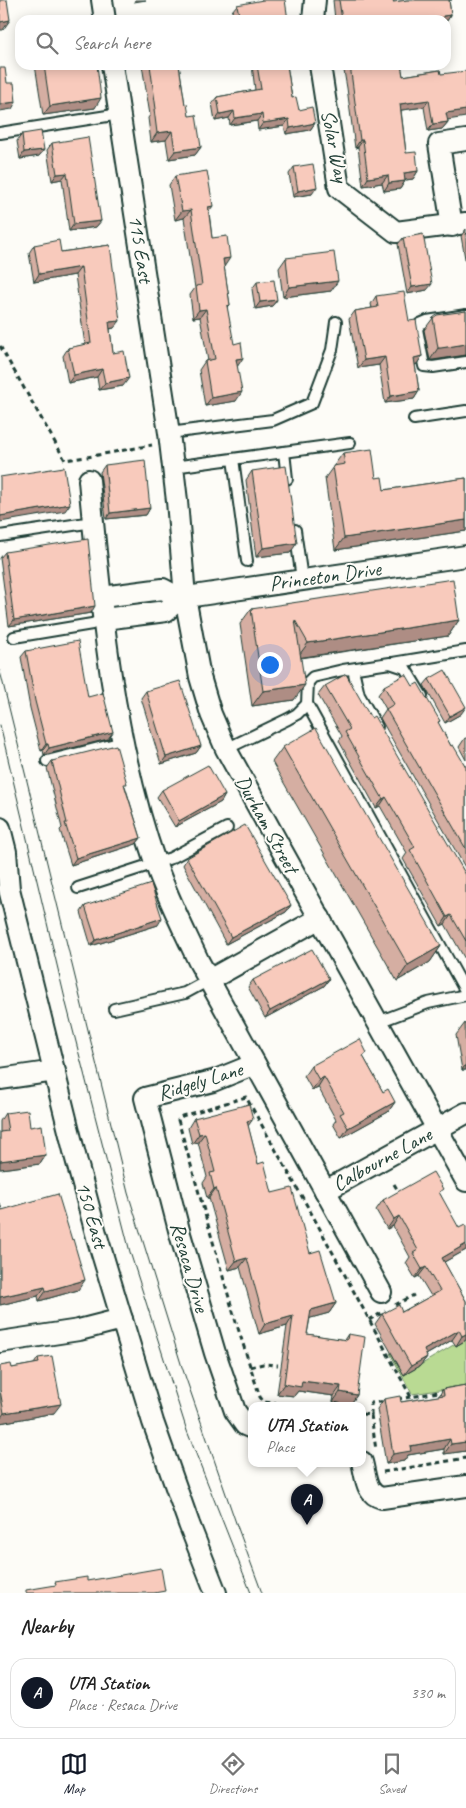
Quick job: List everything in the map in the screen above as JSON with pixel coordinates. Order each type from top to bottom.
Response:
[{"type":"street","points":[[102,0],[104,15]]},
{"type":"street","points":[[314,15],[315,0]]},
{"type":"street","name":"115 East","points":[[113,70],[170,438]]},
{"type":"street","name":"Solar Way","points":[[321,70],[339,188],[396,232],[459,224]]},
{"type":"street","points":[[459,224],[439,144],[466,140]]},
{"type":"street","name":"Durham Street","points":[[170,438],[182,597],[200,678],[211,714],[226,749],[466,1181]]},
{"type":"street","points":[[89,480],[113,688],[123,742],[155,864],[176,914],[209,980],[381,1292]]},
{"type":"street","name":"Princeton Drive","points":[[182,597],[466,556]]},
{"type":"street","points":[[102,597],[163,589],[182,597],[166,611],[104,619]]},
{"type":"street","name":"150 East","points":[[0,828],[6,852],[9,889],[90,1210],[153,1422],[188,1524],[216,1593]]},
{"type":"street","points":[[209,980],[320,918]]},
{"type":"street","name":"Ridgely Lane","points":[[145,1098],[213,1081],[254,1064]]},
{"type":"street","points":[[0,1079],[55,1071]]},
{"type":"street","name":"Resaca Drive","points":[[145,1098],[180,1234],[215,1353],[235,1411],[248,1426]]},
{"type":"street","name":"Calbourne Lane","points":[[325,1191],[466,1113]]},
{"type":"street","points":[[0,1342],[79,1330],[122,1319]]},
{"type":"street","points":[[369,1458],[368,1488],[376,1497],[382,1498],[466,1486]]},
{"type":"lane","points":[[0,133],[120,114]]},
{"type":"lane","points":[[466,315],[427,321],[420,324],[418,330],[424,366],[433,367],[466,362]]},
{"type":"lane","points":[[170,438],[273,420],[312,403],[332,350],[336,322]]},
{"type":"lane","points":[[414,419],[466,411]]},
{"type":"lane","points":[[173,467],[350,444]]},
{"type":"lane","points":[[284,452],[289,491]]},
{"type":"lane","points":[[233,459],[247,561]]},
{"type":"lane","points":[[293,521],[302,579]]},
{"type":"lane","points":[[0,536],[93,522]]},
{"type":"lane","points":[[14,637],[92,624],[104,619]]},
{"type":"lane","points":[[378,1022],[428,1003],[466,993],[307,704],[308,682],[313,677],[353,669],[466,651]]},
{"type":"lane","points":[[390,663],[405,668],[429,710]]},
{"type":"lane","points":[[353,669],[359,695],[383,738]]},
{"type":"lane","points":[[226,749],[297,714],[307,704]]},
{"type":"lane","points":[[47,761],[123,742]]},
{"type":"lane","points":[[78,888],[171,858],[227,828]]},
{"type":"lane","points":[[114,1009],[184,993],[209,980]]},
{"type":"path","points":[[0,346],[65,460],[87,457],[170,438]]},
{"type":"path","points":[[264,1402],[260,1397],[250,1367],[178,1120],[182,1116],[246,1097],[411,1397]]},
{"type":"path","points":[[394,1184],[401,1196]]},
{"type":"path","points":[[250,1367],[263,1364],[278,1365]]},
{"type":"path","points":[[369,1458],[371,1403],[448,1390]]},
{"type":"path","points":[[366,1414],[371,1415]]},
{"type":"path","points":[[379,1472],[466,1458]]},
{"type":"green space","points":[[466,1340],[466,1386],[412,1394],[390,1353],[404,1375],[455,1344]]},
{"type":"building","points":[[0,0],[7,0],[10,20],[0,22]]},
{"type":"building","points":[[263,0],[285,0],[287,15],[239,15],[237,5]]},
{"type":"building","points":[[339,0],[393,0],[393,2],[449,0],[451,15],[341,15]]},
{"type":"building","points":[[0,68],[5,68],[7,83],[14,83],[16,102],[0,104]]},
{"type":"building","points":[[45,70],[98,70],[101,98],[50,106]]},
{"type":"building","points":[[151,70],[180,70],[185,105],[187,104],[189,116],[196,115],[201,147],[175,151],[172,131],[157,133],[154,109],[156,109]]},
{"type":"building","points":[[258,70],[288,70],[292,98],[296,97],[299,110],[312,107],[315,123],[290,128],[289,119],[263,123],[262,114],[235,118],[234,111],[220,114],[217,97],[261,89]]},
{"type":"building","points":[[351,70],[402,70],[403,76],[440,70],[441,74],[466,71],[466,110],[446,113],[448,122],[433,124],[429,100],[400,104],[406,153],[416,152],[418,171],[404,173],[405,181],[389,183],[388,175],[368,178],[363,140],[360,140]]},
{"type":"building","points":[[41,131],[44,150],[24,152],[22,134]]},
{"type":"building","points":[[88,137],[101,221],[74,224],[67,173],[57,174],[52,143]]},
{"type":"building","points":[[313,164],[317,187],[298,191],[294,167]]},
{"type":"building","points":[[207,171],[213,206],[208,207],[212,238],[227,236],[230,258],[223,259],[230,305],[227,306],[234,344],[241,342],[243,358],[236,359],[242,392],[211,398],[205,361],[215,359],[206,309],[199,310],[196,286],[202,285],[191,210],[182,211],[175,176]]},
{"type":"building","points":[[423,234],[432,284],[412,287],[403,238]]},
{"type":"building","points":[[59,240],[61,252],[110,245],[120,321],[109,322],[113,353],[124,351],[129,378],[105,383],[102,369],[74,375],[68,348],[91,343],[81,267],[39,274],[34,245]]},
{"type":"building","points":[[334,252],[338,281],[289,287],[286,258]]},
{"type":"building","points":[[274,280],[277,300],[260,302],[257,282]]},
{"type":"building","points":[[404,292],[409,321],[416,320],[422,356],[414,358],[419,391],[391,396],[385,357],[364,360],[355,311],[378,307],[376,296]]},
{"type":"building","points":[[466,311],[466,344],[438,348],[433,318],[437,315]]},
{"type":"building","points":[[372,449],[376,478],[382,477],[384,490],[466,478],[466,520],[344,538],[333,466],[345,464],[343,453]]},
{"type":"building","points":[[145,460],[150,508],[110,513],[105,465]]},
{"type":"building","points":[[286,466],[297,543],[263,548],[252,471]]},
{"type":"building","points":[[64,467],[70,504],[0,516],[0,477]]},
{"type":"building","points":[[88,539],[95,606],[14,620],[5,552]]},
{"type":"building","points":[[453,579],[459,620],[308,643],[295,620],[305,685],[263,691],[251,609]]},
{"type":"building","points":[[78,641],[88,697],[103,693],[113,732],[49,748],[48,744],[46,744],[35,701],[26,651]]},
{"type":"building","points":[[445,670],[466,707],[450,716],[429,679]]},
{"type":"building","points":[[346,674],[371,718],[374,716],[466,875],[466,941],[451,915],[447,917],[410,850],[415,847],[386,797],[383,799],[345,732],[350,729],[325,686]]},
{"type":"building","points":[[406,674],[413,686],[418,683],[440,721],[438,722],[451,746],[453,745],[466,767],[466,849],[386,709],[394,704],[384,686]]},
{"type":"building","points":[[180,681],[201,746],[166,757],[146,691]]},
{"type":"building","points":[[316,728],[441,946],[408,965],[283,747]]},
{"type":"building","points":[[116,745],[127,784],[124,784],[141,838],[76,858],[65,823],[67,823],[52,761]]},
{"type":"building","points":[[208,765],[225,795],[179,821],[162,790]]},
{"type":"building","points":[[245,825],[291,905],[231,937],[187,858]]},
{"type":"building","points":[[151,884],[162,918],[96,940],[85,906]]},
{"type":"building","points":[[312,949],[329,979],[270,1011],[253,980]]},
{"type":"building","points":[[360,1039],[367,1053],[363,1056],[383,1092],[388,1089],[395,1102],[348,1128],[340,1114],[344,1112],[324,1077],[319,1080],[311,1066]]},
{"type":"building","points":[[249,1104],[253,1119],[247,1121],[258,1164],[264,1162],[272,1193],[292,1188],[310,1253],[320,1250],[336,1303],[311,1310],[307,1334],[347,1340],[348,1334],[365,1337],[357,1395],[340,1392],[341,1386],[302,1381],[301,1387],[284,1384],[293,1316],[265,1324],[247,1258],[236,1261],[216,1188],[214,1189],[210,1173],[215,1172],[205,1133],[199,1134],[194,1118]]},
{"type":"building","points":[[28,1110],[30,1127],[42,1125],[46,1155],[0,1161],[0,1132],[8,1131],[5,1113]]},
{"type":"building","points":[[433,1172],[443,1189],[439,1192],[459,1228],[465,1225],[466,1227],[466,1244],[442,1258],[466,1301],[466,1334],[462,1336],[459,1330],[424,1350],[427,1357],[411,1366],[382,1314],[399,1305],[402,1312],[440,1291],[426,1267],[422,1269],[413,1253],[418,1250],[399,1216],[394,1219],[383,1200]]},
{"type":"building","points":[[58,1194],[85,1280],[46,1291],[45,1287],[0,1297],[0,1204],[2,1210]]},
{"type":"building","points":[[52,1356],[61,1404],[4,1413],[0,1390],[0,1366],[11,1364],[12,1368],[39,1363],[38,1358]]},
{"type":"building","points":[[466,1385],[466,1442],[451,1444],[450,1439],[410,1446],[411,1451],[393,1454],[384,1399],[400,1396],[401,1402],[444,1395],[443,1389]]},
{"type":"building","points":[[161,1568],[165,1591],[154,1593],[26,1593],[26,1590],[56,1585],[55,1582],[87,1577],[87,1581]]},
{"type":"tram line","points":[[0,671],[128,1193],[182,1367],[262,1593]]},
{"type":"tram line","points":[[0,725],[66,1003],[130,1252],[187,1431],[251,1593]]},
{"type":"place","name":"UTA Station","points":[[307,1525]]}]
